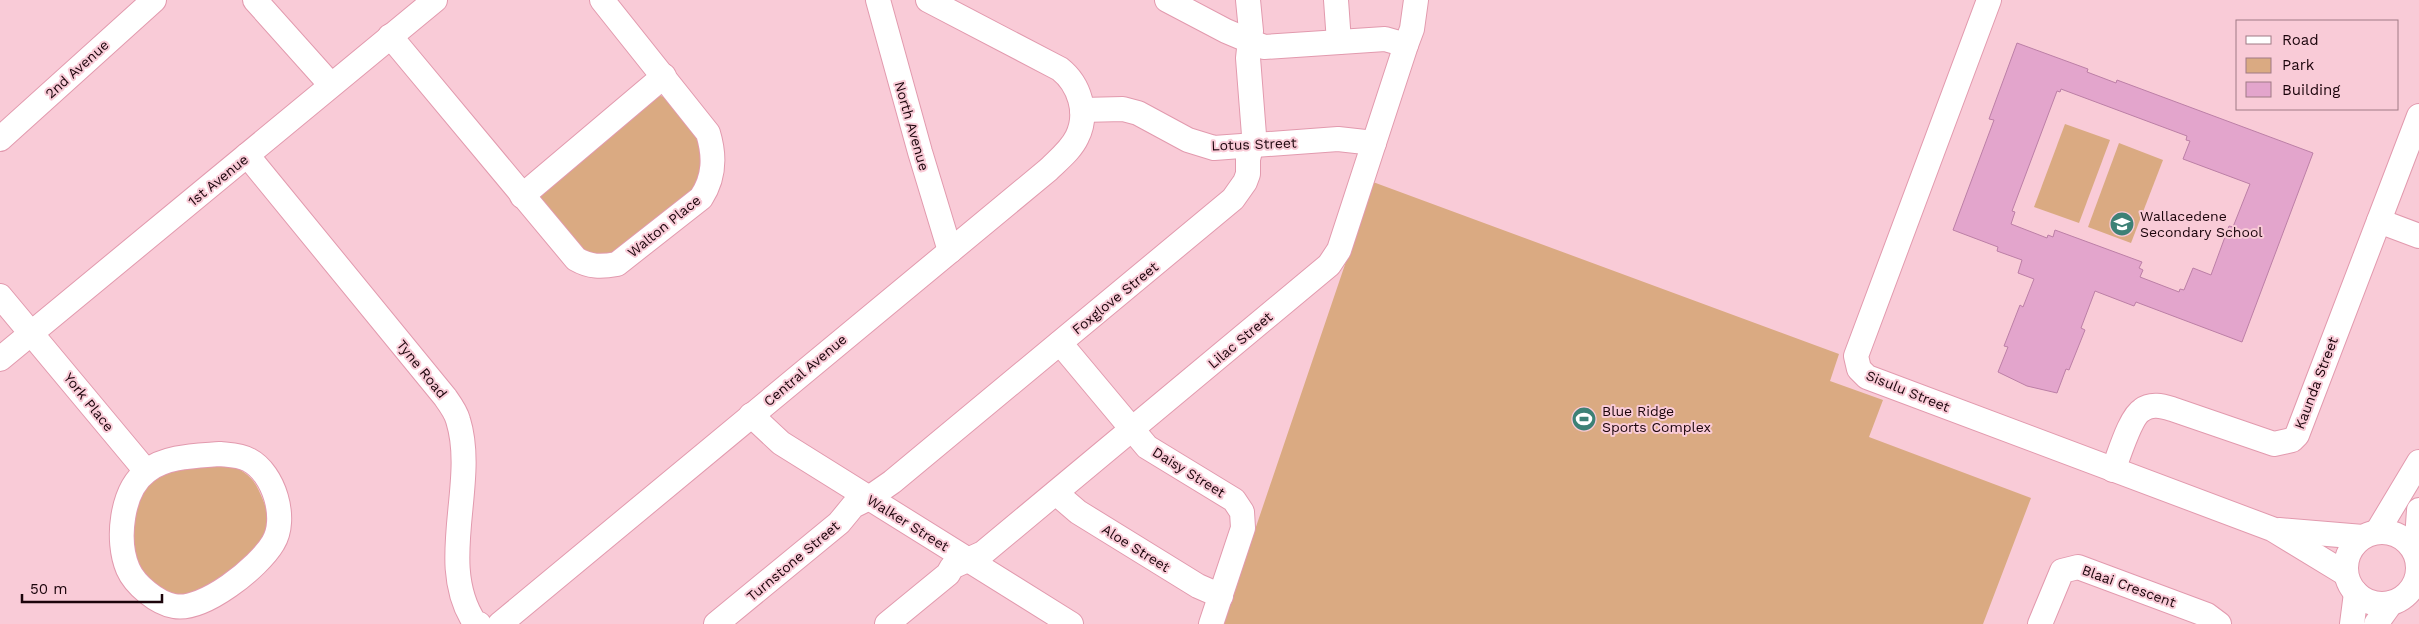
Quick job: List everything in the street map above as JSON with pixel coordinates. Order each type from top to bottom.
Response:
[{"type":"street","name":"2nd Avenue","points":[[0,139],[154,0]]},
{"type":"street","points":[[255,0],[331,85]]},
{"type":"street","name":"1st Avenue","points":[[0,359],[434,0]]},
{"type":"street","name":"Walton Place","points":[[390,36],[576,259],[587,265],[603,267],[617,264],[701,198],[710,185],[713,149],[708,133],[602,0]]},
{"type":"street","name":"North Avenue","points":[[878,0],[917,143],[950,251]]},
{"type":"street","points":[[928,0],[1060,69],[1068,76],[1081,105]]},
{"type":"street","points":[[1167,0],[1264,47],[1384,39],[1406,45]]},
{"type":"street","name":"Foxglove Street","points":[[869,498],[1233,200],[1248,174],[1248,159],[1254,135],[1248,58],[1250,41],[1248,0]]},
{"type":"street","points":[[1336,0],[1339,42]]},
{"type":"street","name":"Lilac Street","points":[[887,624],[948,574],[952,567],[983,553],[1329,265],[1339,250],[1412,29],[1416,0]]},
{"type":"street","name":"Sisulu Street","points":[[1989,0],[1856,356],[1861,373],[1867,377],[2272,529],[2351,584]]},
{"type":"street","points":[[522,196],[664,76]]},
{"type":"street","name":"Central Avenue","points":[[500,624],[1063,156],[1078,137],[1081,105]]},
{"type":"street","name":"Lotus Street","points":[[1081,105],[1123,109],[1138,113],[1202,145],[1214,148],[1338,139],[1374,143]]},
{"type":"street","name":"Kaunda Street","points":[[2113,470],[2137,414],[2150,406],[2158,405],[2172,409],[2274,444],[2292,440],[2297,435],[2419,116]]},
{"type":"street","name":"Tyne Road","points":[[247,155],[445,397],[458,420],[462,468],[458,545],[459,585],[466,610],[475,623],[480,624]]},
{"type":"street","points":[[2379,221],[2419,236]]},
{"type":"street","name":"York Place","points":[[0,296],[32,332],[146,471]]},
{"type":"street","name":"Daisy Street","points":[[1060,343],[1148,447],[1234,500],[1242,512],[1243,528],[1211,624]]},
{"type":"street","name":"Walker Street","points":[[751,415],[780,443],[968,560],[1038,616],[1071,624]]},
{"type":"street","points":[[220,454],[250,460],[261,469],[273,490],[278,508],[279,526],[274,542],[262,557],[241,576],[218,593],[198,603],[174,606],[151,595],[129,571],[125,560],[122,534],[130,493],[146,471],[159,464],[173,460],[206,455],[220,454]]},
{"type":"street","points":[[2352,624],[2349,553],[2370,535],[2419,462]]},
{"type":"street","name":"Aloe Street","points":[[1056,493],[1078,512],[1198,586],[1221,596]]},
{"type":"street","name":"Turnstone Street","points":[[716,624],[838,523],[853,506],[869,498]]},
{"type":"street","points":[[2376,624],[2404,601],[2415,584],[2418,562],[2419,510]]},
{"type":"street","name":"Sisulu Street","points":[[2272,529],[2370,535]]},
{"type":"street","points":[[2370,535],[2397,534],[2408,542],[2418,562]]},
{"type":"street","name":"Blaai Crescent","points":[[2040,624],[2062,571],[2078,567],[2207,615],[2219,624]]},
{"type":"street","points":[[2351,584],[2372,603],[2404,601]]},
{"type":"green space","points":[[661,96],[668,99],[682,112],[705,154],[694,193],[640,237],[604,258],[583,252],[541,205],[540,196],[653,97]]},
{"type":"green space","points":[[2065,124],[2110,140],[2079,223],[2034,207]]},
{"type":"green space","points":[[2119,143],[2163,160],[2131,243],[2088,227]]},
{"type":"green space","name":"Blue Ridge Sports Complex","points":[[1373,182],[1839,354],[1830,381],[1883,400],[1869,437],[2031,498],[1983,624],[1223,624]]},
{"type":"green space","points":[[227,464],[241,470],[250,477],[257,486],[263,500],[267,518],[265,535],[257,549],[231,573],[184,600],[149,585],[130,554],[138,495],[164,471]]},
{"type":"building","points":[[2017,43],[2088,69],[2087,72],[2116,83],[2117,80],[2313,153],[2242,342],[2136,302],[2134,306],[2095,291],[2081,328],[2085,330],[2069,370],[2066,369],[2057,393],[2027,386],[1998,372],[2008,347],[2004,346],[2020,305],[2023,307],[2034,279],[2018,273],[2022,260],[1997,251],[1998,247],[1953,230],[1994,120],[1989,119]],"holes":[[[2061,89],[2187,136],[2186,140],[2190,141],[2183,159],[2250,184],[2233,227],[2229,226],[2211,275],[2193,268],[2184,290],[2180,289],[2179,292],[2140,277],[2143,270],[2139,268],[2142,262],[2055,230],[2053,237],[2048,235],[2047,238],[2011,224],[2015,212],[2012,211],[2057,91],[2060,92]]]},
{"type":"place","name":"Wallacedene Secondary School","points":[[2122,224]]},
{"type":"place","name":"Blue Ridge Sports Complex","points":[[1584,419]]}]
